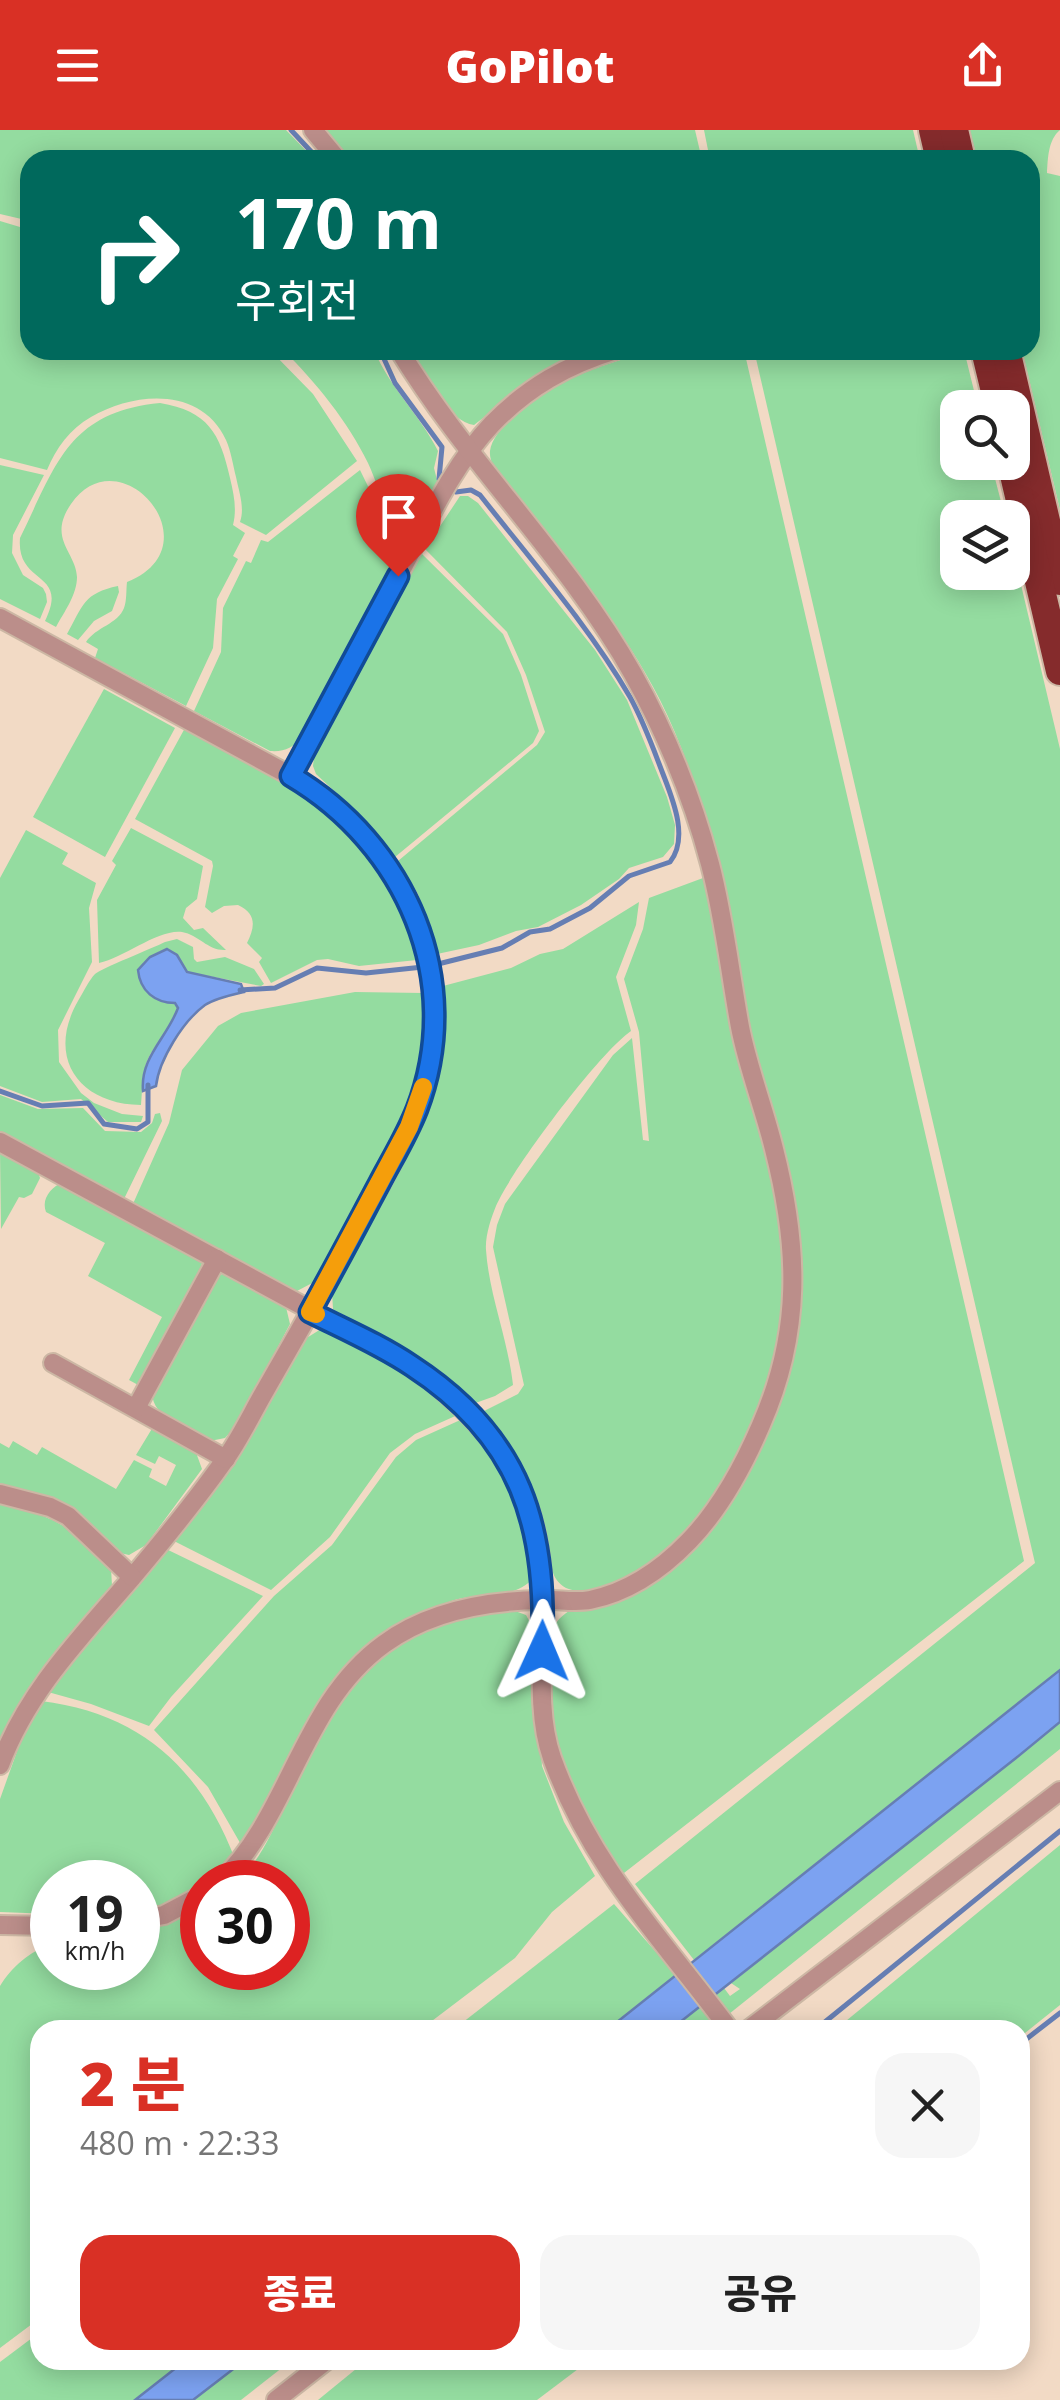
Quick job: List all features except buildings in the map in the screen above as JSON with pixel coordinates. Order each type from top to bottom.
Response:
[{"type":"highway","points":[[987,360],[994,390]]},
{"type":"highway","points":[[1008,360],[1060,581]]},
{"type":"highway","points":[[1016,480],[1060,670]]},
{"type":"street","points":[[312,130],[329,150]]},
{"type":"street","points":[[240,1860],[254,1844],[330,1699],[372,1654],[403,1632],[449,1612],[543,1600],[587,1600],[630,1586],[675,1554],[707,1521],[753,1444],[789,1340],[794,1276],[781,1179],[741,1033],[712,868],[674,751],[630,668],[601,624],[406,360]]},
{"type":"street","points":[[291,776],[470,450],[531,389],[588,360]]},
{"type":"street","points":[[0,618],[291,776],[346,814],[389,866],[412,909],[427,965],[432,1036],[429,1067],[418,1106],[310,1312],[226,1459],[45,1682],[24,1713],[0,1762]]},
{"type":"street","points":[[0,1142],[412,1366],[469,1413],[497,1444],[516,1476],[535,1526],[543,1600],[541,1676],[550,1754],[580,1828],[618,1886],[722,2020]]},
{"type":"street","points":[[136,1408],[216,1259]]},
{"type":"street","points":[[53,1363],[226,1459]]},
{"type":"street","points":[[0,1494],[68,1516],[132,1577]]},
{"type":"street","points":[[761,2020],[1060,1791]]},
{"type":"street","points":[[0,1925],[30,1926]]},
{"type":"street","points":[[276,2400],[315,2370]]},
{"type":"green space","points":[[0,130],[286,130],[305,150],[20,150],[20,219],[0,214]]},
{"type":"green space","points":[[325,130],[695,130],[700,150],[341,150]]},
{"type":"green space","points":[[704,130],[913,130],[918,150],[708,150]]},
{"type":"green space","points":[[969,130],[1060,130],[1051,144],[1047,173],[1060,176],[1060,510],[1024,360],[1040,360],[1040,150],[975,150]]},
{"type":"green space","points":[[0,221],[20,227],[20,360],[280,360],[313,394],[357,461],[266,535],[240,522],[241,500],[231,453],[215,422],[184,402],[127,402],[91,417],[64,440],[47,470],[0,458]]},
{"type":"green space","points":[[292,360],[379,360],[423,425],[438,451],[434,468],[438,484],[411,536],[389,512],[360,448],[319,389]]},
{"type":"green space","points":[[415,360],[564,360],[538,375],[474,425],[446,406]]},
{"type":"green space","points":[[622,360],[746,360],[1024,1561],[624,1873],[587,1821],[561,1762],[548,1699],[551,1636],[556,1624],[574,1608],[627,1594],[646,1583],[761,1443],[778,1409],[790,1369],[801,1289],[782,1165],[716,862],[693,779],[660,700],[626,641],[492,462],[490,451],[505,426],[550,390]]},
{"type":"green space","points":[[756,360],[966,360],[974,390],[940,390],[940,480],[995,480],[1001,500],[940,500],[940,590],[1022,590],[1060,749],[1060,1670],[694,1960],[635,1884],[1035,1563]]},
{"type":"green space","points":[[160,403],[201,418],[216,437],[233,490],[233,525],[245,533],[233,556],[238,559],[217,599],[213,648],[186,706],[95,658],[98,649],[86,642],[121,613],[127,582],[152,565],[163,545],[162,523],[151,503],[134,488],[113,481],[91,485],[71,504],[64,516],[62,536],[77,577],[70,603],[56,627],[45,621],[51,593],[21,553],[20,538],[69,446],[104,418],[129,408]]},
{"type":"green space","points":[[0,465],[44,475],[13,535],[12,553],[23,575],[46,594],[40,619],[0,599]]},
{"type":"green space","points":[[360,470],[387,525],[408,541],[303,737],[288,748],[270,751],[194,711],[221,652],[223,608],[261,540],[268,542]]},
{"type":"green space","points":[[460,496],[478,503],[595,650],[627,700],[675,825],[674,844],[663,857],[629,868],[581,905],[538,927],[437,954],[418,894],[398,861],[537,745],[545,732],[507,632],[425,549]]},
{"type":"green space","points":[[422,554],[503,634],[539,731],[533,743],[395,857],[359,814],[316,774],[313,766],[315,748]]},
{"type":"green space","points":[[118,586],[112,611],[94,621],[78,640],[67,634],[91,597]]},
{"type":"green space","points":[[104,689],[175,728],[105,857],[33,817]]},
{"type":"green space","points":[[185,728],[288,782],[326,806],[355,833],[400,902],[417,960],[359,966],[317,960],[271,983],[259,962],[262,958],[247,943],[253,926],[249,912],[238,905],[224,906],[212,913],[205,907],[212,861],[135,819]]},
{"type":"green space","points":[[131,828],[203,866],[197,899],[186,908],[183,918],[194,930],[203,928],[226,950],[173,932],[99,963],[97,900],[116,865],[112,861]]},
{"type":"green space","points":[[26,830],[68,853],[62,864],[96,883],[89,908],[92,962],[58,1030],[59,1062],[81,1093],[94,1103],[122,1114],[143,1116],[141,1122],[108,1122],[81,1099],[42,1102],[0,1086],[0,878]]},
{"type":"green space","points":[[703,878],[783,1214],[787,1255],[777,1344],[743,1443],[718,1490],[689,1530],[656,1562],[618,1583],[592,1590],[572,1590],[554,1576],[543,1539],[478,1414],[518,1394],[524,1385],[493,1247],[497,1225],[505,1204],[613,1055],[632,1038],[643,1140],[649,1141],[639,1032],[624,979],[643,929],[649,898]]},
{"type":"green space","points":[[639,902],[636,925],[616,977],[631,1031],[599,1062],[558,1113],[519,1166],[492,1216],[486,1245],[488,1267],[513,1385],[470,1405],[341,1320],[333,1309],[332,1292],[400,1170],[429,1105],[445,1040],[443,986],[563,949]]},
{"type":"green space","points":[[177,939],[193,947],[197,962],[225,957],[254,969],[264,984],[187,972],[181,962],[160,951],[143,963],[167,1003],[176,1003],[178,1008],[146,1063],[141,1105],[100,1096],[74,1074],[67,1058],[65,1041],[78,1001],[99,971]]},
{"type":"green space","points":[[355,992],[423,993],[420,1054],[407,1112],[316,1281],[297,1291],[286,1290],[132,1206],[169,1123],[182,1070],[218,1026],[241,1013]]},
{"type":"green space","points":[[0,1095],[38,1109],[83,1108],[105,1131],[141,1132],[160,1113],[162,1121],[123,1201],[0,1134]]},
{"type":"green space","points":[[0,1150],[38,1172],[40,1178],[32,1194],[19,1197],[1,1229]]},
{"type":"green space","points":[[63,1182],[193,1252],[202,1263],[200,1274],[140,1386],[129,1380],[162,1317],[88,1276],[105,1243],[46,1212],[48,1194]]},
{"type":"green space","points":[[233,1274],[285,1303],[290,1324],[236,1426],[225,1438],[210,1441],[164,1416],[153,1401],[152,1391],[214,1279]]},
{"type":"green space","points":[[321,1329],[331,1329],[406,1368],[462,1413],[415,1434],[390,1453],[330,1537],[271,1590],[172,1540],[233,1463],[305,1339]]},
{"type":"green space","points":[[467,1417],[494,1445],[530,1528],[534,1577],[511,1592],[458,1599],[431,1609],[392,1630],[363,1654],[316,1712],[243,1848],[208,1787],[154,1730],[274,1596],[332,1545],[396,1457],[416,1440]]},
{"type":"green space","points":[[153,1427],[194,1447],[202,1469],[146,1545],[129,1555],[0,1485],[0,1443],[9,1448],[13,1441],[37,1455],[42,1447],[116,1489],[134,1460],[152,1469],[149,1477],[166,1486],[176,1465],[159,1456],[155,1464],[136,1455]]},
{"type":"green space","points":[[0,1504],[50,1519],[73,1533],[111,1568],[112,1586],[38,1677],[0,1740]]},
{"type":"green space","points":[[164,1548],[263,1596],[149,1726],[48,1692]]},
{"type":"green space","points":[[504,1607],[526,1615],[533,1628],[542,1766],[564,1822],[595,1876],[552,1912],[515,1958],[433,2020],[30,2020],[30,2326],[0,2348],[0,1986],[4,1979],[30,1954],[30,1990],[160,1990],[160,1926],[180,1918],[180,1990],[310,1990],[310,1860],[256,1860],[325,1730],[357,1682],[398,1643],[433,1625]]},
{"type":"green space","points":[[41,1701],[108,1718],[137,1732],[184,1772],[221,1827],[235,1859],[180,1860],[180,1898],[160,1905],[160,1860],[30,1860],[30,1913],[0,1912],[0,1799],[20,1743]]},
{"type":"green space","points":[[1060,1722],[1060,1749],[729,2014],[715,1995],[724,1988],[730,1996],[740,1989],[731,1983]]},
{"type":"green space","points":[[1060,1845],[1060,2005],[1030,2029],[1030,2020],[847,2020]]},
{"type":"green space","points":[[614,1904],[676,1975],[620,2020],[466,2020]]},
{"type":"green space","points":[[700,2007],[710,2020],[683,2020]]},
{"type":"green space","points":[[30,2340],[30,2370],[173,2370],[135,2400],[0,2400],[0,2362]]},
{"type":"green space","points":[[232,2370],[279,2370],[241,2400],[193,2400]]},
{"type":"green space","points":[[355,2370],[577,2370],[537,2400],[318,2400]]},
{"type":"water","points":[[167,949],[177,955],[187,972],[241,984],[244,992],[214,1000],[197,1012],[167,1053],[156,1086],[143,1091],[150,1058],[178,1008],[175,1003],[150,994],[138,970],[150,957]]},
{"type":"water","points":[[1060,1670],[1060,1722],[1016,1758],[683,2020],[620,2020]]},
{"type":"water","points":[[173,2370],[232,2370],[193,2400],[135,2400]]},
{"type":"waterway","points":[[291,130],[310,150]]},
{"type":"waterway","points":[[385,360],[395,383],[442,447],[439,479],[456,492],[471,490],[480,495],[614,670],[648,735],[671,795],[679,830],[676,852],[670,862],[629,876],[590,908],[502,948],[434,965]]},
{"type":"waterway","points":[[240,990],[275,988],[317,968],[366,973],[423,967]]},
{"type":"waterway","points":[[0,1091],[42,1106],[88,1103],[104,1124],[137,1129],[148,1122],[148,1085]]},
{"type":"waterway","points":[[827,2020],[1060,1831]]},
{"type":"waterway","points":[[1030,2036],[1060,2013]]},
{"type":"slow traffic","points":[[316,1314],[310,1312],[409,1127],[423,1087]]},
{"type":"route","points":[[398,576],[291,776],[346,814],[389,866],[412,909],[431,985],[429,1067],[409,1127],[310,1312],[412,1366],[469,1413],[497,1444],[516,1476],[535,1526],[542,1570],[542,1651]]}]
